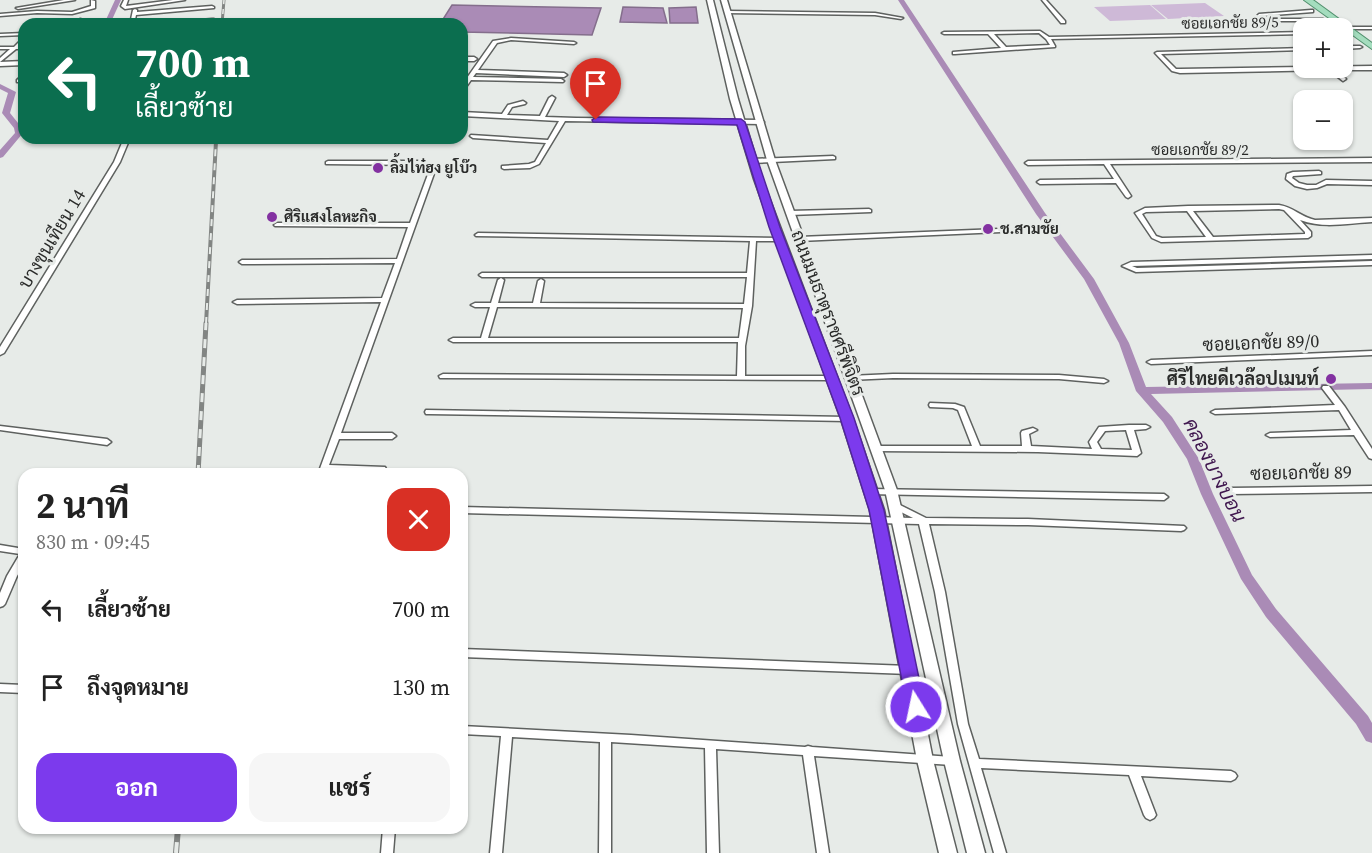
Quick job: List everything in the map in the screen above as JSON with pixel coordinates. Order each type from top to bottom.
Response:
[{"type":"main road","points":[[1296,0],[1320,18]]},
{"type":"main road","points":[[1308,0],[1329,18]]},
{"type":"main road","points":[[1353,36],[1372,47]]},
{"type":"main road","points":[[1353,40],[1372,56]]},
{"type":"street","points":[[16,8],[21,0]]},
{"type":"street","points":[[0,10],[73,0]]},
{"type":"street","points":[[126,0],[123,7],[183,0]]},
{"type":"street","points":[[173,18],[175,0]]},
{"type":"street","points":[[212,18],[213,0]]},
{"type":"street","name":"ถนนมนธาตุราชศรีพิจิตร","points":[[710,0],[752,161],[847,418],[880,521],[925,760],[948,853]]},
{"type":"street","name":"ถนนมนธาตุราชศรีพิจิตร","points":[[723,0],[771,160],[892,492],[952,761],[976,853]]},
{"type":"street","points":[[1044,0],[1064,22]]},
{"type":"street","points":[[0,15],[28,12],[79,12],[93,7],[93,1]]},
{"type":"street","points":[[133,18],[136,6]]},
{"type":"street","points":[[134,14],[212,7]]},
{"type":"street","points":[[728,12],[875,11],[901,18]]},
{"type":"street","points":[[1293,19],[1266,19],[1257,16],[1311,11]]},
{"type":"street","points":[[1353,30],[1372,28]]},
{"type":"street","name":"ซอยเอกชัย 89/5","points":[[944,33],[1040,32],[1048,38],[1293,33]]},
{"type":"street","points":[[990,33],[1005,49]]},
{"type":"street","points":[[0,35],[18,34]]},
{"type":"street","points":[[955,53],[1053,46],[1048,38]]},
{"type":"street","points":[[468,81],[492,44],[498,40],[574,43]]},
{"type":"street","points":[[0,62],[18,45]]},
{"type":"street","points":[[1353,47],[1360,47]]},
{"type":"street","points":[[0,48],[15,48]]},
{"type":"street","points":[[1293,49],[1157,53],[1174,70],[1180,71],[1293,69]]},
{"type":"street","points":[[468,59],[474,59]]},
{"type":"street","points":[[0,62],[18,63]]},
{"type":"street","points":[[1353,68],[1372,68]]},
{"type":"street","points":[[485,72],[517,70]]},
{"type":"street","points":[[470,78],[563,78],[474,71]]},
{"type":"street","points":[[543,117],[552,98]]},
{"type":"street","points":[[504,115],[510,106],[523,103]]},
{"type":"street","points":[[468,114],[563,119],[761,122]]},
{"type":"street","points":[[504,167],[534,164],[563,119]]},
{"type":"street","points":[[473,136],[549,142]]},
{"type":"street","name":"บางขุนเทียน 14","points":[[0,354],[117,162],[124,144]]},
{"type":"street","points":[[1035,153],[1041,163]]},
{"type":"street","points":[[752,161],[833,158]]},
{"type":"street","name":"ซอยเอกชัย 89/2","points":[[1028,163],[1372,160]]},
{"type":"street","points":[[1308,161],[1326,182]]},
{"type":"street","points":[[1106,162],[1128,196]]},
{"type":"street","points":[[324,468],[433,168],[420,163],[328,164]]},
{"type":"street","points":[[1319,173],[1293,174],[1288,179],[1295,184],[1307,187],[1320,186],[1326,182],[1372,183]]},
{"type":"street","points":[[1040,182],[1118,181]]},
{"type":"street","points":[[1286,208],[1308,232],[1308,236],[1156,238],[1138,213],[1145,210],[1188,208],[1286,208],[1311,222],[1372,220]]},
{"type":"street","points":[[1188,208],[1211,239]]},
{"type":"street","points":[[790,213],[868,211]]},
{"type":"street","points":[[277,225],[413,225]]},
{"type":"street","points":[[799,239],[999,231]]},
{"type":"street","points":[[478,235],[779,239]]},
{"type":"street","points":[[741,378],[742,340],[748,306],[753,239]]},
{"type":"street","points":[[1372,258],[1131,264],[1125,266],[1136,270],[1372,263]]},
{"type":"street","points":[[242,262],[399,261]]},
{"type":"street","points":[[482,275],[751,274]]},
{"type":"street","points":[[484,339],[501,280]]},
{"type":"street","points":[[536,305],[541,281]]},
{"type":"street","points":[[237,302],[385,300]]},
{"type":"street","points":[[475,305],[748,306]]},
{"type":"street","points":[[453,340],[742,340]]},
{"type":"street","name":"ซอยเอกชัย 89/0","points":[[1151,362],[1372,353]]},
{"type":"street","points":[[443,376],[832,378]]},
{"type":"street","points":[[849,378],[1059,377],[1104,381]]},
{"type":"street","points":[[1326,388],[1372,456]]},
{"type":"street","points":[[933,405],[955,406],[961,409],[976,449]]},
{"type":"street","points":[[1215,412],[1341,407]]},
{"type":"street","points":[[429,412],[847,418]]},
{"type":"street","points":[[860,457],[879,452],[976,449],[1137,453],[1129,427]]},
{"type":"street","points":[[1098,452],[1093,442],[1102,429],[1146,427]]},
{"type":"street","points":[[0,428],[107,442]]},
{"type":"street","points":[[1027,449],[1025,433],[1033,430]]},
{"type":"street","points":[[1270,435],[1357,432]]},
{"type":"street","points":[[336,436],[392,436]]},
{"type":"street","name":"ซอยเอกชัย 89","points":[[1230,491],[1372,489]]},
{"type":"street","points":[[871,492],[1164,497]]},
{"type":"street","points":[[896,506],[924,520]]},
{"type":"street","points":[[468,510],[1181,528]]},
{"type":"street","points":[[924,520],[940,592],[963,724],[1000,853]]},
{"type":"street","points":[[0,548],[18,552]]},
{"type":"street","points":[[0,604],[18,565]]},
{"type":"street","points":[[468,653],[909,670]]},
{"type":"street","points":[[0,688],[18,688]]},
{"type":"street","points":[[468,730],[808,750],[952,761]]},
{"type":"street","points":[[496,853],[507,733]]},
{"type":"street","points":[[604,853],[606,738]]},
{"type":"street","points":[[710,744],[713,853]]},
{"type":"street","points":[[808,750],[823,853]]},
{"type":"street","points":[[974,763],[1231,776]]},
{"type":"street","points":[[1133,771],[1150,815]]},
{"type":"street","points":[[387,853],[389,834]]},
{"type":"shaded area","points":[[1205,3],[1224,16],[1168,19],[1151,5]]},
{"type":"shaded area","points":[[452,5],[601,8],[592,35],[468,32],[468,18],[444,18]]},
{"type":"shaded area","points":[[1150,5],[1166,19],[1110,21],[1094,7]]},
{"type":"shaded area","points":[[623,7],[663,8],[667,23],[620,22]]},
{"type":"shaded area","points":[[696,7],[698,23],[670,23],[669,8]]},
{"type":"waterway","points":[[110,18],[118,0]]},
{"type":"waterway","name":"คลองบางบอน","points":[[901,0],[1041,214],[1089,279],[1124,343],[1142,391]]},
{"type":"waterway","points":[[0,86],[12,92],[6,113],[18,128]]},
{"type":"waterway","points":[[0,155],[18,134]]},
{"type":"waterway","points":[[1142,391],[1372,386]]},
{"type":"waterway","name":"คลองบางบอน","points":[[1142,391],[1168,420],[1193,459],[1246,576],[1271,613],[1362,720],[1372,737]]},
{"type":"railway","points":[[222,18],[224,0]]},
{"type":"railway","points":[[206,324],[216,144]]},
{"type":"railway","points":[[198,468],[206,323]]},
{"type":"railway","points":[[176,853],[178,834]]},
{"type":"place","name":"ลิ้มไท๋ฮง ยูโบ๊ว","points":[[378,168]]},
{"type":"place","name":"ศิริแสงโลหะกิจ","points":[[272,217]]},
{"type":"place","name":"ช.สามชัย","points":[[988,229]]},
{"type":"place","name":"ศิริไทยดีเวล๊อปเมนท์","points":[[1331,379]]},
{"type":"route","points":[[596,120],[741,122],[774,227],[847,418],[877,510],[916,707]]}]
